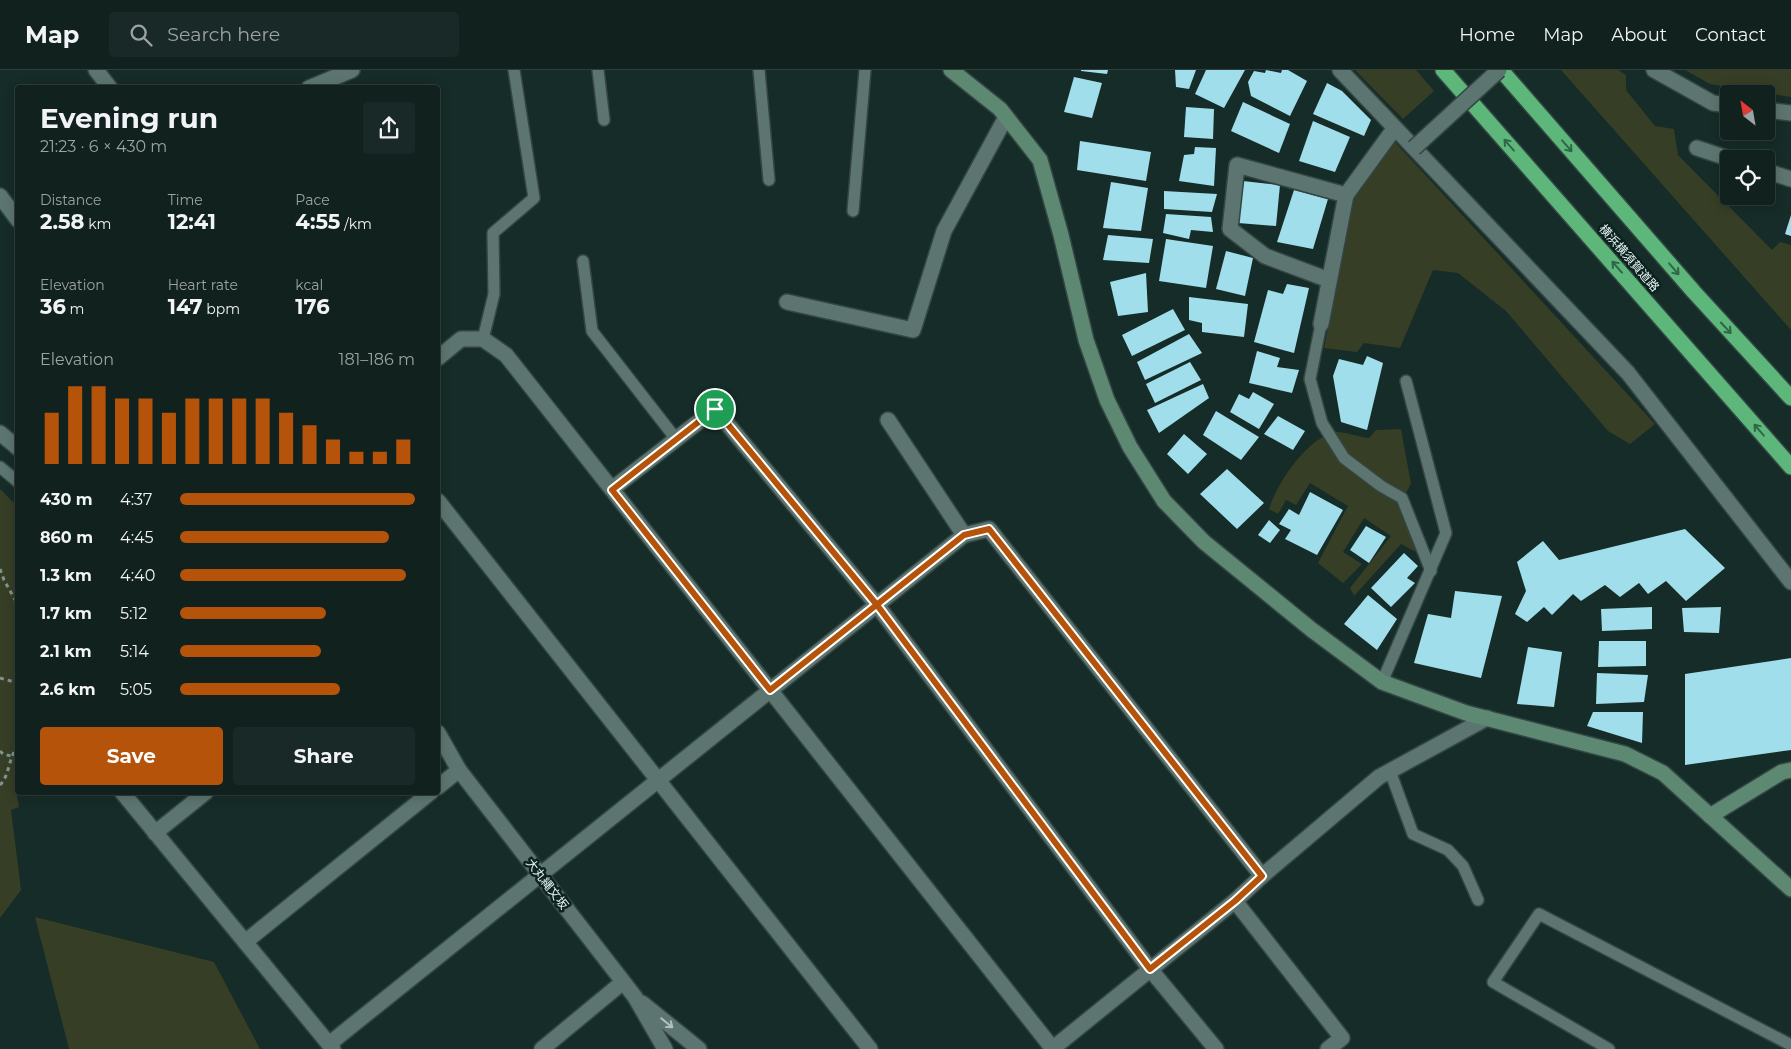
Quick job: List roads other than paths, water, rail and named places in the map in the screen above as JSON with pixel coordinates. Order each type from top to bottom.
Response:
[{"type":"highway","name":"横浜横須賀道路","points":[[1443,70],[1791,467]]},
{"type":"highway","points":[[1500,70],[1694,292],[1791,398]]},
{"type":"street","points":[[96,70],[108,85]]},
{"type":"street","points":[[316,85],[352,70]]},
{"type":"street","points":[[951,70],[1000,109],[1040,160],[1061,235],[1086,340],[1107,400],[1130,447],[1164,500],[1204,542],[1312,630],[1382,682],[1466,713],[1625,754],[1663,773],[1791,889]]},
{"type":"street","points":[[1340,70],[1394,129],[1628,373],[1791,582]]},
{"type":"street","points":[[1414,148],[1500,70]]},
{"type":"street","points":[[1654,70],[1713,103],[1720,104]]},
{"type":"street","points":[[1775,111],[1791,113]]},
{"type":"street","points":[[787,302],[913,330],[944,230],[1006,117]]},
{"type":"street","points":[[1321,324],[1346,195],[1394,129]]},
{"type":"street","points":[[1697,148],[1720,156]]},
{"type":"street","points":[[1329,280],[1265,256],[1230,229],[1237,165],[1346,195]]},
{"type":"street","points":[[1775,174],[1791,179]]},
{"type":"street","points":[[0,196],[15,216]]},
{"type":"street","points":[[440,356],[461,338],[483,339],[506,355],[1052,1049],[1235,901],[1379,777],[1487,718]]},
{"type":"street","points":[[612,490],[715,409],[877,605],[1150,969],[1216,1049]]},
{"type":"street","points":[[888,420],[964,535]]},
{"type":"street","points":[[0,433],[15,446]]},
{"type":"street","points":[[440,504],[870,1049]]},
{"type":"street","points":[[124,795],[331,1047],[540,875],[964,535],[989,529],[1262,876]]},
{"type":"street","name":"大丸縄文坂","points":[[440,737],[459,770],[635,997],[665,1049]]},
{"type":"street","name":"大丸縄文坂","points":[[440,754],[459,770]]},
{"type":"street","points":[[440,785],[459,770]]},
{"type":"street","points":[[1710,816],[1782,772],[1791,770]]},
{"type":"street","points":[[155,833],[202,795]]},
{"type":"street","points":[[245,942],[427,795]]},
{"type":"street","points":[[1235,901],[1342,1038],[1328,1049]]},
{"type":"street","points":[[542,1049],[624,982]]},
{"type":"street","name":"大丸縄文坂","points":[[635,997],[699,1049]]},
{"type":"lane","points":[[483,339],[494,294],[493,233],[534,198],[514,70]]},
{"type":"lane","points":[[598,70],[604,120]]},
{"type":"lane","points":[[759,70],[769,180]]},
{"type":"lane","points":[[853,211],[865,70]]},
{"type":"lane","points":[[583,262],[592,331],[676,439]]},
{"type":"lane","points":[[1321,324],[1310,379],[1322,423],[1344,458],[1381,486],[1402,498],[1431,571]]},
{"type":"lane","points":[[1382,682],[1446,533],[1406,381]]},
{"type":"lane","points":[[0,467],[15,480]]},
{"type":"lane","points":[[1390,772],[1413,834],[1448,850],[1463,866],[1478,900]]},
{"type":"lane","points":[[1609,1049],[1493,982],[1539,914],[1791,1045]]}]
